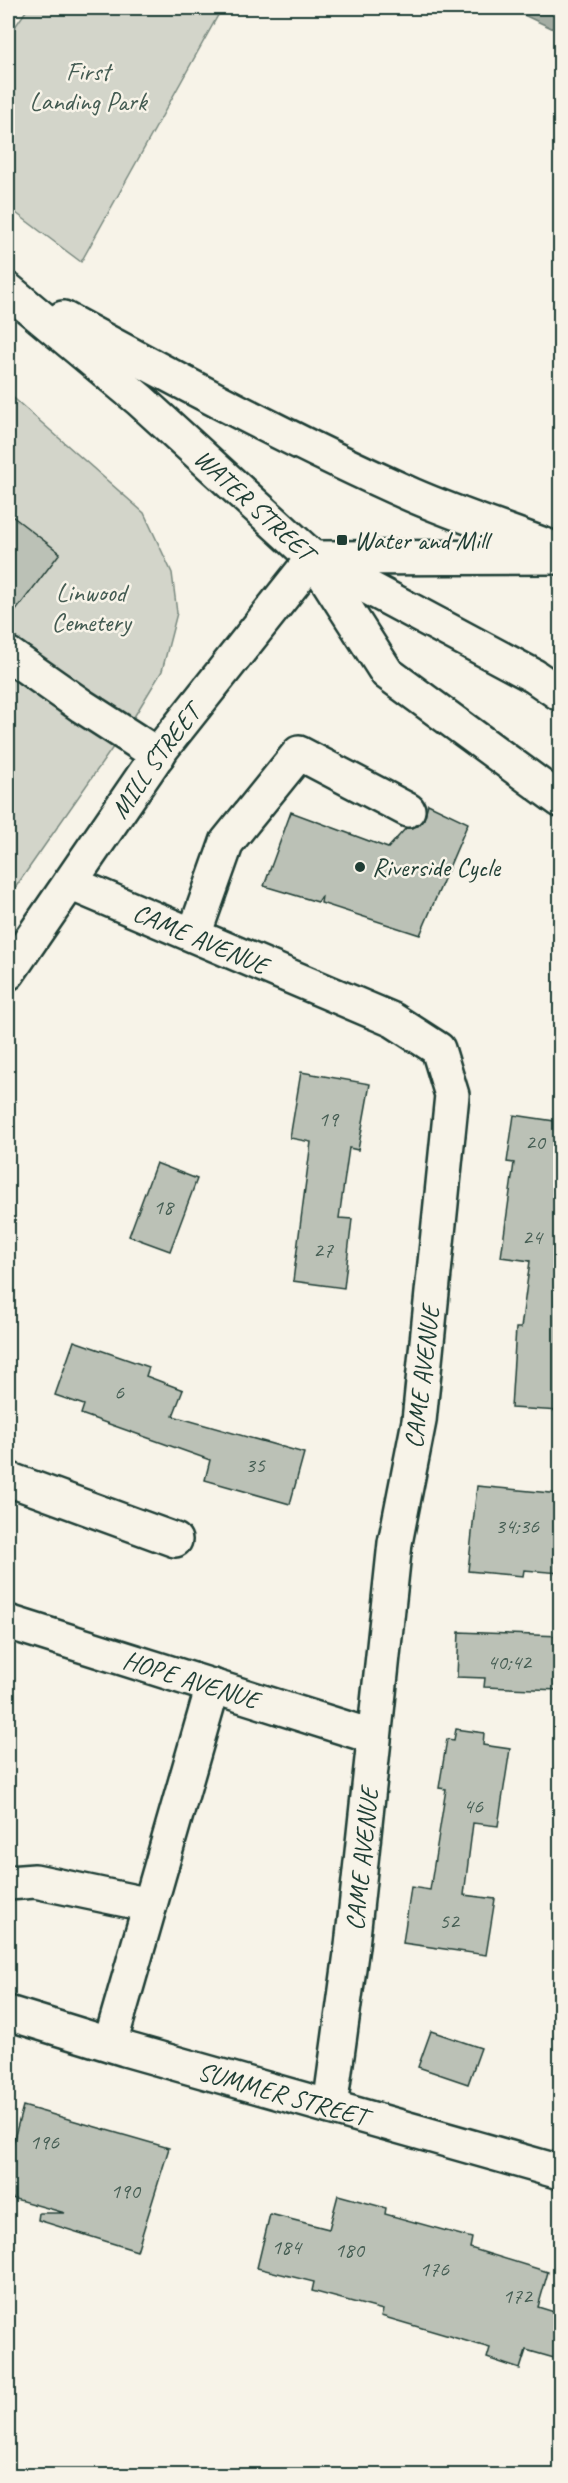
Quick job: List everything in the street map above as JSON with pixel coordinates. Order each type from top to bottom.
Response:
[{"type":"main road","name":"WATER STREET","points":[[8,289],[325,455],[414,496],[561,551]]},
{"type":"main road","name":"WATER STREET","points":[[8,289],[140,400],[313,558],[561,557]]},
{"type":"main road","points":[[313,558],[534,676],[561,694]]},
{"type":"main road","points":[[313,558],[387,673],[561,800]]},
{"type":"main road","name":"MILL STREET","points":[[8,973],[158,754],[313,558]]},
{"type":"main road","points":[[8,654],[82,706],[158,754]]},
{"type":"main road","points":[[194,935],[227,842],[299,753],[408,810]]},
{"type":"main road","name":"CAME AVENUE","points":[[70,883],[393,1020],[438,1049],[452,1095],[419,1421],[395,1543],[352,1946],[330,2107]]},
{"type":"main road","points":[[8,1479],[175,1540]]},
{"type":"main road","name":"HOPE AVENUE","points":[[8,1622],[375,1737]]},
{"type":"main road","points":[[111,2044],[213,1686]]},
{"type":"main road","points":[[8,1883],[35,1881],[150,1905]]},
{"type":"main road","name":"SUMMER STREET","points":[[8,2013],[561,2172]]},
{"type":"green space","name":"First Landing Park","points":[[28,8],[222,8],[81,262],[8,207],[8,37]]},
{"type":"green space","name":"Linwood Cemetery","points":[[8,393],[144,513],[172,573],[177,613],[162,671],[134,717],[8,898]]},
{"type":"shaded area","points":[[509,8],[560,8],[560,32]]},
{"type":"building","points":[[8,513],[60,553],[8,621]]},
{"type":"building","name":"Riverside Cycle","points":[[428,804],[468,823],[420,935],[321,903],[322,896],[318,902],[264,886],[291,812],[388,848],[406,828],[418,826],[424,819]]},
{"type":"building","points":[[301,1072],[370,1084],[358,1150],[349,1148],[339,1218],[352,1219],[344,1288],[293,1281],[311,1142],[290,1138]]},
{"type":"building","points":[[514,1115],[561,1122],[561,1411],[511,1408],[516,1328],[521,1328],[530,1261],[501,1257],[514,1163],[507,1162]]},
{"type":"building","points":[[156,1163],[197,1179],[170,1251],[129,1236]]},
{"type":"building","points":[[74,1341],[149,1367],[146,1376],[183,1390],[173,1416],[304,1453],[290,1504],[205,1480],[210,1460],[81,1414],[84,1405],[55,1395]]},
{"type":"building","points":[[477,1486],[561,1494],[561,1573],[524,1570],[523,1576],[468,1571]]},
{"type":"building","points":[[459,1632],[561,1636],[559,1690],[484,1687],[485,1678],[457,1677]]},
{"type":"building","points":[[456,1729],[484,1733],[483,1745],[510,1749],[498,1826],[473,1823],[464,1895],[495,1899],[486,1955],[403,1943],[411,1887],[430,1890],[446,1789],[439,1788],[447,1739],[454,1740]]},
{"type":"building","points":[[431,2031],[481,2048],[468,2084],[418,2067]]},
{"type":"building","points":[[23,2106],[169,2148],[137,2251],[38,2220],[39,2213],[65,2213],[8,2197],[8,2161]]},
{"type":"building","points":[[338,2195],[386,2208],[385,2214],[472,2238],[470,2248],[548,2272],[538,2307],[561,2314],[561,2360],[526,2350],[520,2369],[487,2358],[490,2348],[381,2316],[383,2310],[312,2291],[314,2282],[257,2268],[270,2214],[329,2229]]},
{"type":"place","name":"Water and Mill","points":[[342,540]]},
{"type":"place","name":"Riverside Cycle","points":[[360,867]]}]
